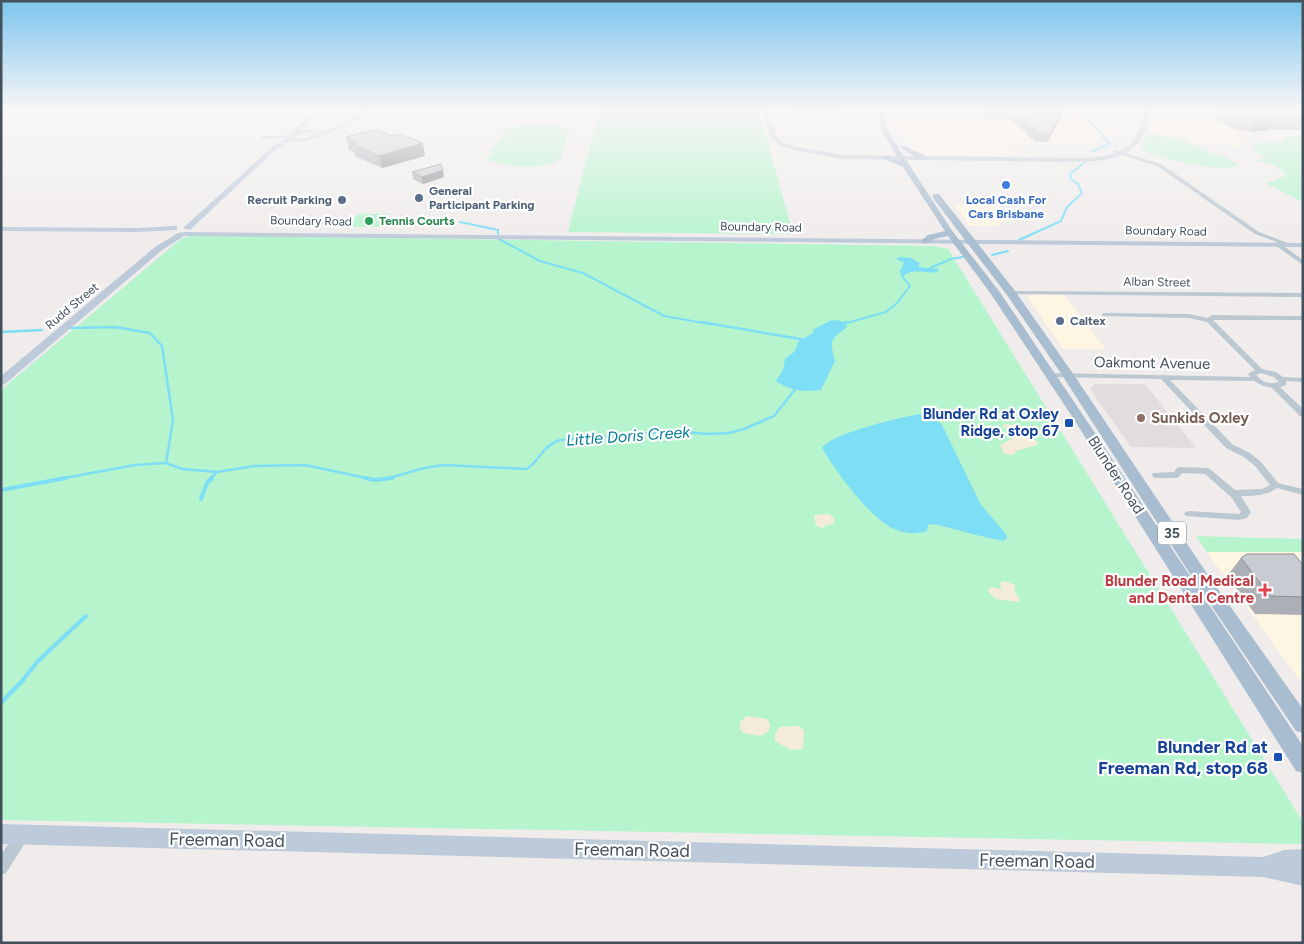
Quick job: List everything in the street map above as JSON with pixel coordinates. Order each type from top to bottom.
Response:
[{"type":"main road","name":"Rudd Street","points":[[158,249],[267,155]]},
{"type":"main road","points":[[828,155],[906,159],[1079,160],[1100,155]]},
{"type":"main road","points":[[845,155],[906,159],[922,156],[1066,158],[1097,155]]},
{"type":"main road","name":"Blunder Road","points":[[903,155],[1011,293],[1200,576],[1303,725]]},
{"type":"main road","name":"Blunder Road","points":[[905,155],[950,233],[995,293],[1050,375],[1303,764]]},
{"type":"main road","name":"Rudd Street","points":[[1,382],[205,209]]},
{"type":"main road","name":"Boundary Road","points":[[1,229],[1303,245]]},
{"type":"main road","points":[[925,241],[931,237],[950,233]]},
{"type":"main road","name":"Freeman Road","points":[[1,834],[1263,867],[1303,876]]},
{"type":"main road","name":"Freeman Road","points":[[1263,867],[1284,860],[1303,859]]},
{"type":"street","points":[[1130,155],[1159,165],[1257,233],[1282,244],[1303,263]]},
{"type":"street","points":[[1257,233],[1264,244]]},
{"type":"street","name":"Alban Street","points":[[1011,293],[1303,295]]},
{"type":"street","points":[[1104,315],[1189,316],[1209,320],[1260,371]]},
{"type":"street","points":[[1209,320],[1212,317],[1303,318]]},
{"type":"street","points":[[1254,379],[1253,373],[1260,371],[1281,379],[1303,380]]},
{"type":"street","name":"Oakmont Avenue","points":[[1050,375],[1254,379],[1266,385],[1275,386]]},
{"type":"street","points":[[1163,377],[1229,446],[1252,460],[1275,485],[1303,492]]},
{"type":"street","points":[[1281,379],[1283,383],[1275,386],[1303,414]]},
{"type":"street","points":[[1156,475],[1176,475],[1180,470],[1207,471],[1235,493],[1246,512],[1244,516],[1218,517],[1210,514],[1189,514]]},
{"type":"street","points":[[1235,493],[1265,491],[1272,489],[1275,485]]},
{"type":"street","points":[[1,868],[23,834]]},
{"type":"shaded area","points":[[935,155],[1014,155],[1015,156]]},
{"type":"shaded area","points":[[955,205],[999,206],[1010,219],[995,226],[969,226]]},
{"type":"shaded area","points":[[1031,295],[1064,295],[1106,349],[1063,349],[1027,297]]},
{"type":"shaded area","name":"Sunkids Oxley","points":[[1095,384],[1145,384],[1196,448],[1131,447],[1090,389]]},
{"type":"shaded area","points":[[1207,552],[1303,552],[1303,685]]},
{"type":"green space","points":[[490,155],[561,155],[560,160],[533,167],[487,160]]},
{"type":"green space","points":[[588,155],[771,155],[793,234],[568,232]]},
{"type":"green space","points":[[1156,155],[1219,155],[1230,159],[1238,166],[1208,167]]},
{"type":"green space","points":[[1261,155],[1303,155],[1303,202],[1265,183],[1275,181],[1287,174],[1276,166],[1253,160],[1266,159]]},
{"type":"green space","name":"Tennis Courts","points":[[358,214],[389,214],[380,227],[348,227]]},
{"type":"green space","points":[[192,235],[932,246],[948,249],[1303,822],[1303,844],[1,820],[1,390],[181,239]]},
{"type":"green space","points":[[1196,536],[1303,539],[1303,552],[1207,552]]},
{"type":"sand","points":[[1003,425],[1024,427],[1028,432],[1028,436],[1037,441],[1038,445],[1016,451],[1014,455],[1004,454],[1000,445],[1012,439],[1009,435],[1013,433],[1012,430],[1003,427]]},
{"type":"sand","points":[[829,514],[834,518],[834,524],[826,525],[824,528],[816,526],[814,515]]},
{"type":"sand","points":[[1005,581],[1015,585],[1015,593],[1020,599],[1018,602],[996,599],[990,594],[988,590],[990,587],[1001,589],[1000,583]]},
{"type":"sand","points":[[747,716],[767,719],[770,724],[769,731],[760,736],[743,733],[740,729],[740,722]]},
{"type":"sand","points":[[799,726],[804,731],[803,749],[791,750],[775,741],[775,734],[780,727]]},
{"type":"water","points":[[900,257],[911,258],[921,264],[918,265],[919,267],[939,269],[937,272],[913,272],[902,278],[900,271],[904,263],[896,259]]},
{"type":"water","points":[[838,320],[845,323],[847,327],[832,341],[835,361],[821,390],[797,390],[776,381],[783,370],[785,359],[794,352],[799,341],[813,333],[814,329],[830,321]]},
{"type":"water","points":[[919,414],[933,417],[942,425],[981,505],[1007,535],[1004,541],[933,524],[928,525],[927,531],[919,533],[897,530],[887,525],[876,517],[855,494],[822,448],[828,442],[852,432]]},
{"type":"building","points":[[441,164],[443,170],[422,177],[412,172]]},
{"type":"building","points":[[1247,554],[1294,554],[1303,565],[1303,597],[1270,596],[1241,558]]},
{"type":"waterway","name":"Little Doris Creek","points":[[1019,240],[1061,221],[1067,207],[1082,193],[1078,184],[1071,179],[1070,174],[1085,162]]},
{"type":"waterway","points":[[460,222],[498,230],[498,234]]},
{"type":"waterway","points":[[499,239],[540,261],[583,273],[664,316],[709,324]]},
{"type":"waterway","name":"Little Doris Creek","points":[[992,255],[1008,251]]},
{"type":"waterway","name":"Little Doris Creek","points":[[930,268],[951,259],[963,257]]},
{"type":"waterway","name":"Little Doris Creek","points":[[843,324],[886,312],[897,303],[910,286],[902,276]]},
{"type":"waterway","points":[[701,322],[806,340]]},
{"type":"waterway","name":"Little Doris Creek","points":[[841,324],[847,322]]},
{"type":"waterway","name":"Little Doris Creek","points":[[71,328],[115,327],[150,333],[162,346],[173,420],[166,463]]},
{"type":"waterway","name":"Little Doris Creek","points":[[1,332],[42,330]]},
{"type":"waterway","name":"Little Doris Creek","points":[[388,479],[424,468],[443,465],[527,469],[545,449],[560,440],[676,431],[708,434],[729,433],[744,429],[774,416],[797,387]]},
{"type":"waterway","points":[[59,479],[135,465],[166,463]]},
{"type":"waterway","name":"Little Doris Creek","points":[[166,463],[182,469],[217,472],[255,466],[305,465],[371,479]]},
{"type":"waterway","points":[[210,479],[216,473]]},
{"type":"waterway","points":[[1,490],[66,478]]},
{"type":"waterway","points":[[201,499],[207,483],[212,478]]},
{"type":"waterway","name":"Little Doris Creek","points":[[365,478],[375,480],[388,479]]},
{"type":"waterway","name":"Little Doris Creek","points":[[388,479],[392,478]]},
{"type":"waterway","points":[[22,681],[38,661],[86,616]]},
{"type":"waterway","points":[[1,703],[23,680]]},
{"type":"place","name":"Local Cash For Cars Brisbane","points":[[1006,185]]},
{"type":"place","name":"General Participant Parking","points":[[419,198]]},
{"type":"place","name":"Recruit Parking","points":[[342,200]]},
{"type":"place","name":"Tennis Courts","points":[[369,221]]},
{"type":"place","name":"Caltex","points":[[1060,321]]},
{"type":"place","name":"Sunkids Oxley","points":[[1141,418]]},
{"type":"place","name":"Blunder Rd at Oxley Ridge, stop 67","points":[[1069,423]]},
{"type":"place","name":"Blunder Road Medical and Dental Centre","points":[[1265,590]]},
{"type":"place","name":"Blunder Rd at Freeman Rd, stop 68","points":[[1278,757]]}]
